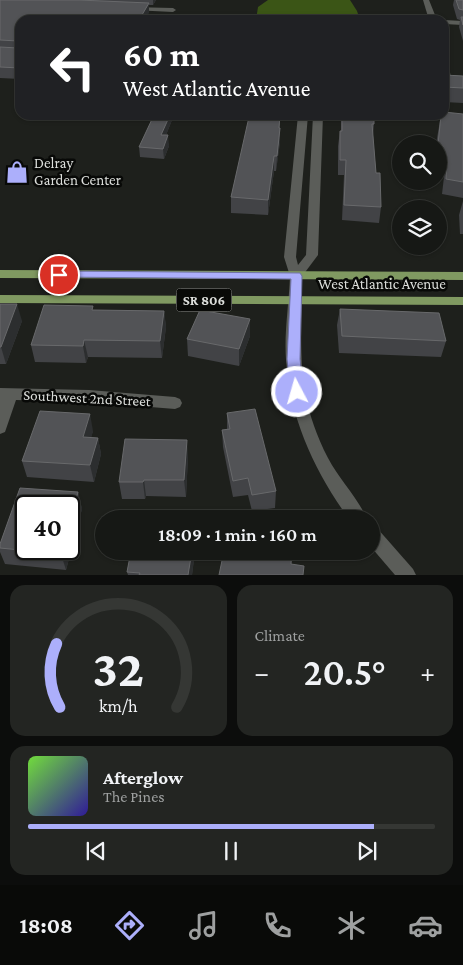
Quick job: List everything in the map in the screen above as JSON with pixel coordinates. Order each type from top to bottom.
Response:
[{"type":"main road","name":"West Atlantic Avenue","points":[[0,274],[463,276]]},
{"type":"main road","name":"West Atlantic Avenue","points":[[0,298],[463,301]]},
{"type":"street","points":[[426,0],[431,15]]},
{"type":"street","points":[[125,8],[174,7],[170,15]]},
{"type":"street","points":[[449,22],[463,23]]},
{"type":"street","points":[[303,120],[290,258],[296,276],[293,359],[297,392],[306,426],[321,462],[352,510]]},
{"type":"street","points":[[296,276],[312,255],[318,120]]},
{"type":"street","points":[[0,428],[5,394]]},
{"type":"street","name":"Southwest 2nd Street","points":[[5,394],[89,396],[175,403]]},
{"type":"street","points":[[380,544],[407,575]]},
{"type":"shaded area","points":[[268,0],[350,0],[358,15],[257,15],[258,7]]},
{"type":"building","points":[[0,0],[79,0],[149,3],[142,15],[15,15],[15,41],[0,40]]},
{"type":"building","points":[[456,0],[463,0],[463,10],[459,9]]},
{"type":"building","points":[[0,47],[15,48],[15,68],[0,67]]},
{"type":"building","points":[[449,75],[463,76],[463,88],[449,87]]},
{"type":"building","points":[[449,113],[463,114],[463,182],[447,179],[447,135],[439,135],[440,120],[449,120]]},
{"type":"building","points":[[152,120],[168,120],[161,135],[168,135],[163,149],[139,147]]},
{"type":"building","points":[[248,120],[280,120],[277,156],[274,156],[268,200],[231,197]]},
{"type":"building","points":[[342,120],[374,120],[374,124],[372,124],[376,173],[380,173],[381,207],[344,205],[346,160],[340,160],[340,131],[342,131]]},
{"type":"building","points":[[0,304],[17,304],[1,347],[0,347]]},
{"type":"building","points":[[44,305],[93,306],[92,310],[164,311],[160,341],[84,340],[83,346],[31,345]]},
{"type":"building","points":[[340,309],[439,313],[446,341],[342,336]]},
{"type":"building","points":[[200,310],[250,319],[239,349],[187,339]]},
{"type":"building","points":[[255,409],[276,491],[252,495],[248,478],[233,481],[222,430],[230,429],[227,413]]},
{"type":"building","points":[[40,411],[90,414],[83,437],[98,438],[90,465],[22,461]]},
{"type":"building","points":[[125,439],[187,440],[184,480],[119,482]]},
{"type":"building","points":[[20,488],[78,492],[77,495],[18,495]]},
{"type":"building","points":[[15,502],[15,549],[0,548]]},
{"type":"building","points":[[129,560],[190,560],[188,575],[139,575],[140,573],[127,572]]},
{"type":"building","points":[[222,560],[291,560],[291,564],[304,566],[303,575],[219,575]]},
{"type":"place","name":"Delray Garden Center","points":[[17,172]]},
{"type":"route","points":[[59,275],[296,276],[293,359],[297,392]]}]
